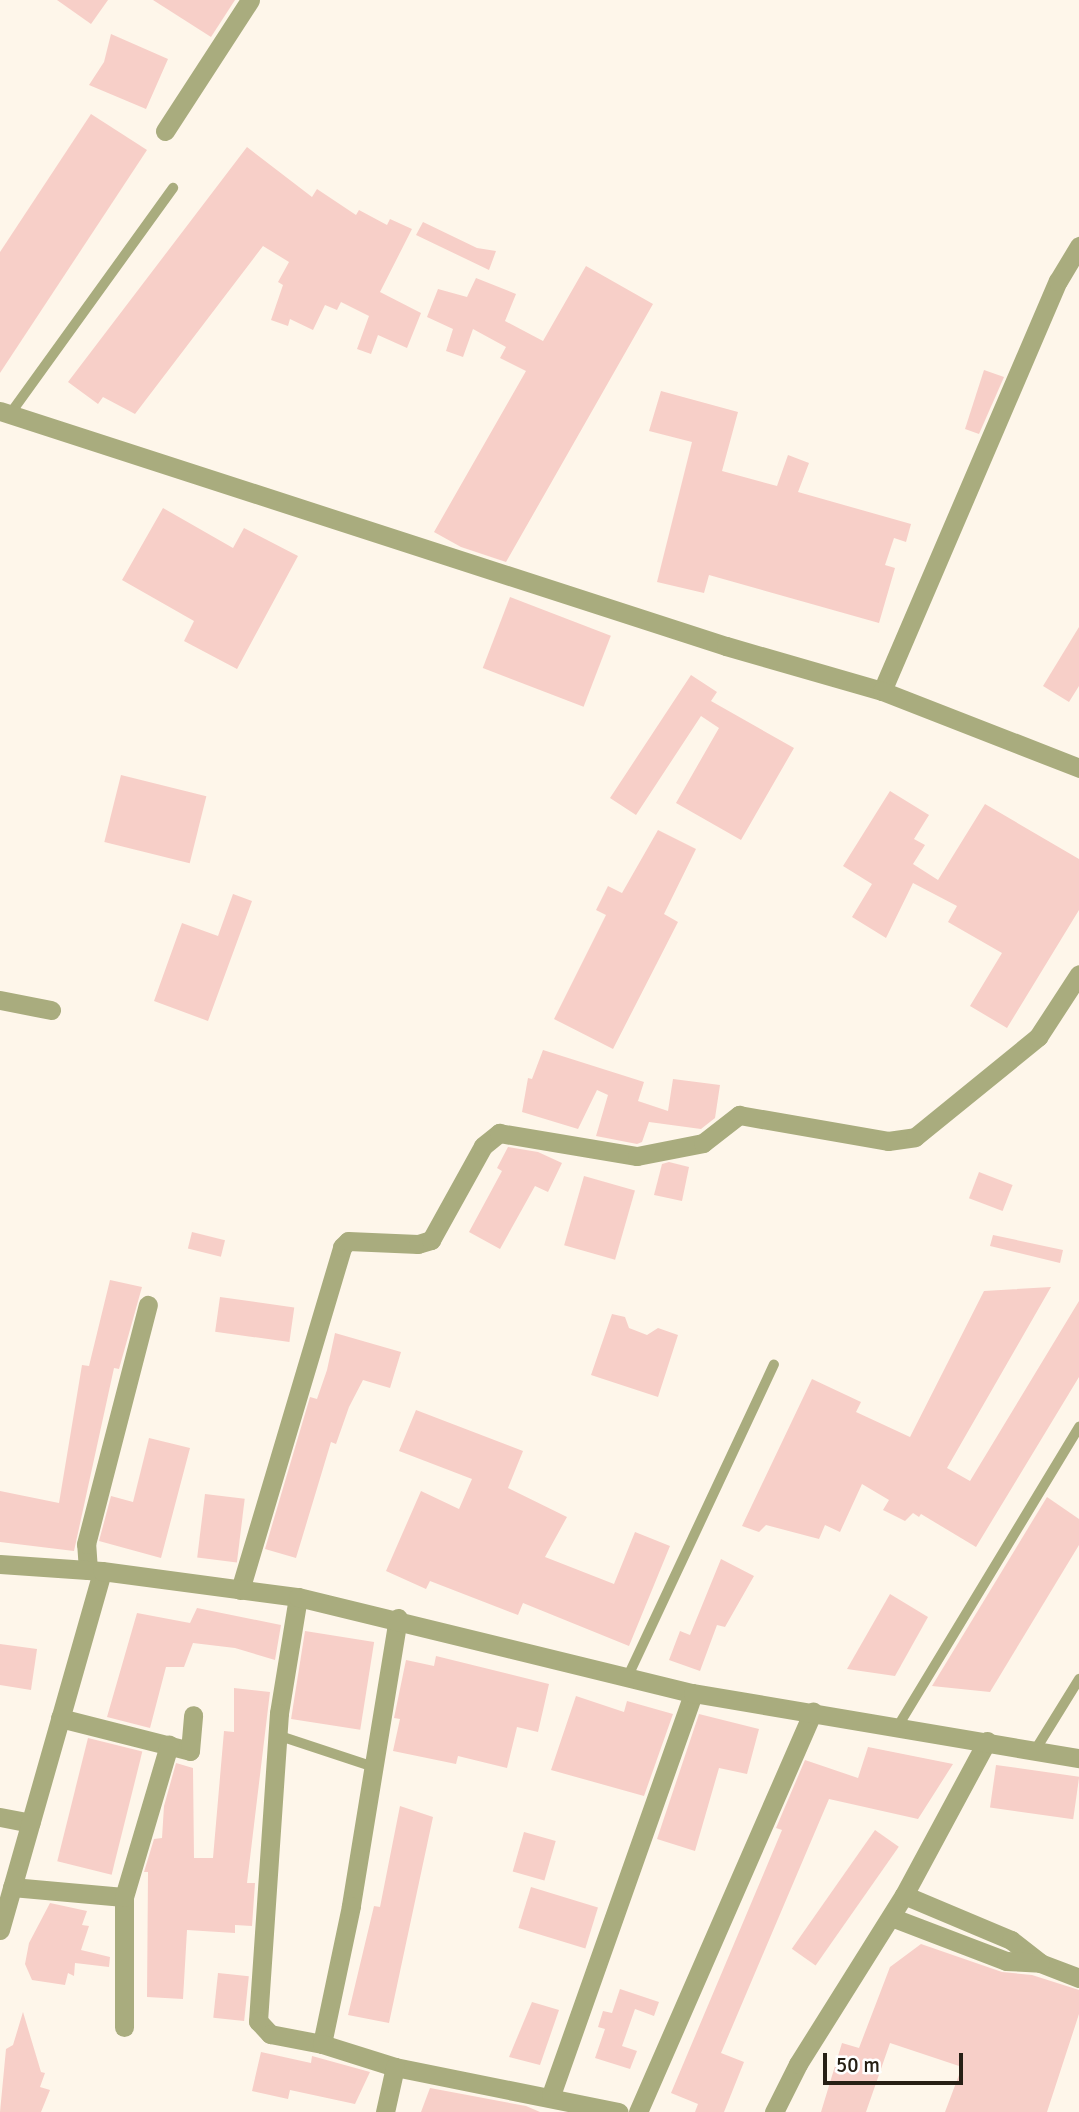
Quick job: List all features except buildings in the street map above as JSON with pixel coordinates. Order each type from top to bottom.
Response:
[{"type":"street","points":[[165,131],[250,0]]},
{"type":"street","points":[[882,691],[1053,294],[1079,246]]},
{"type":"street","points":[[5,412],[726,646],[882,691],[1079,768]]},
{"type":"street","points":[[240,1590],[334,1273],[348,1241],[418,1244],[431,1240],[482,1146],[499,1133],[637,1156],[703,1143],[738,1115],[888,1141],[915,1137],[1029,1046],[1055,1016],[1079,974]]},
{"type":"street","points":[[0,1000],[51,1010]]},
{"type":"street","points":[[0,1930],[60,1718],[95,1571],[86,1544],[148,1305]]},
{"type":"street","points":[[0,1564],[95,1571],[298,1597],[398,1618],[693,1693],[1079,1758]]},
{"type":"street","points":[[298,1597],[277,1735],[258,2021],[264,2031],[322,2044],[395,2067],[551,2095],[619,2112]]},
{"type":"street","points":[[322,2044],[351,1906],[398,1618]]},
{"type":"street","points":[[551,2095],[693,1693]]},
{"type":"street","points":[[638,2112],[813,1712]]},
{"type":"street","points":[[60,1718],[190,1751],[193,1715]]},
{"type":"street","points":[[774,2112],[798,2064],[904,1895],[987,1741]]},
{"type":"street","points":[[124,2026],[124,1897],[169,1745]]},
{"type":"street","points":[[0,1817],[30,1823]]},
{"type":"street","points":[[12,1886],[124,1897]]},
{"type":"street","points":[[904,1895],[1011,1940],[1040,1963],[1079,1978]]},
{"type":"street","points":[[891,1917],[1006,1961],[1040,1963]]},
{"type":"street","points":[[384,2112],[395,2067]]},
{"type":"lane","points":[[5,412],[173,188]]},
{"type":"lane","points":[[628,1676],[774,1365]]},
{"type":"lane","points":[[898,1726],[1079,1427]]},
{"type":"lane","points":[[1034,1752],[1079,1679]]},
{"type":"lane","points":[[277,1735],[374,1767]]}]
